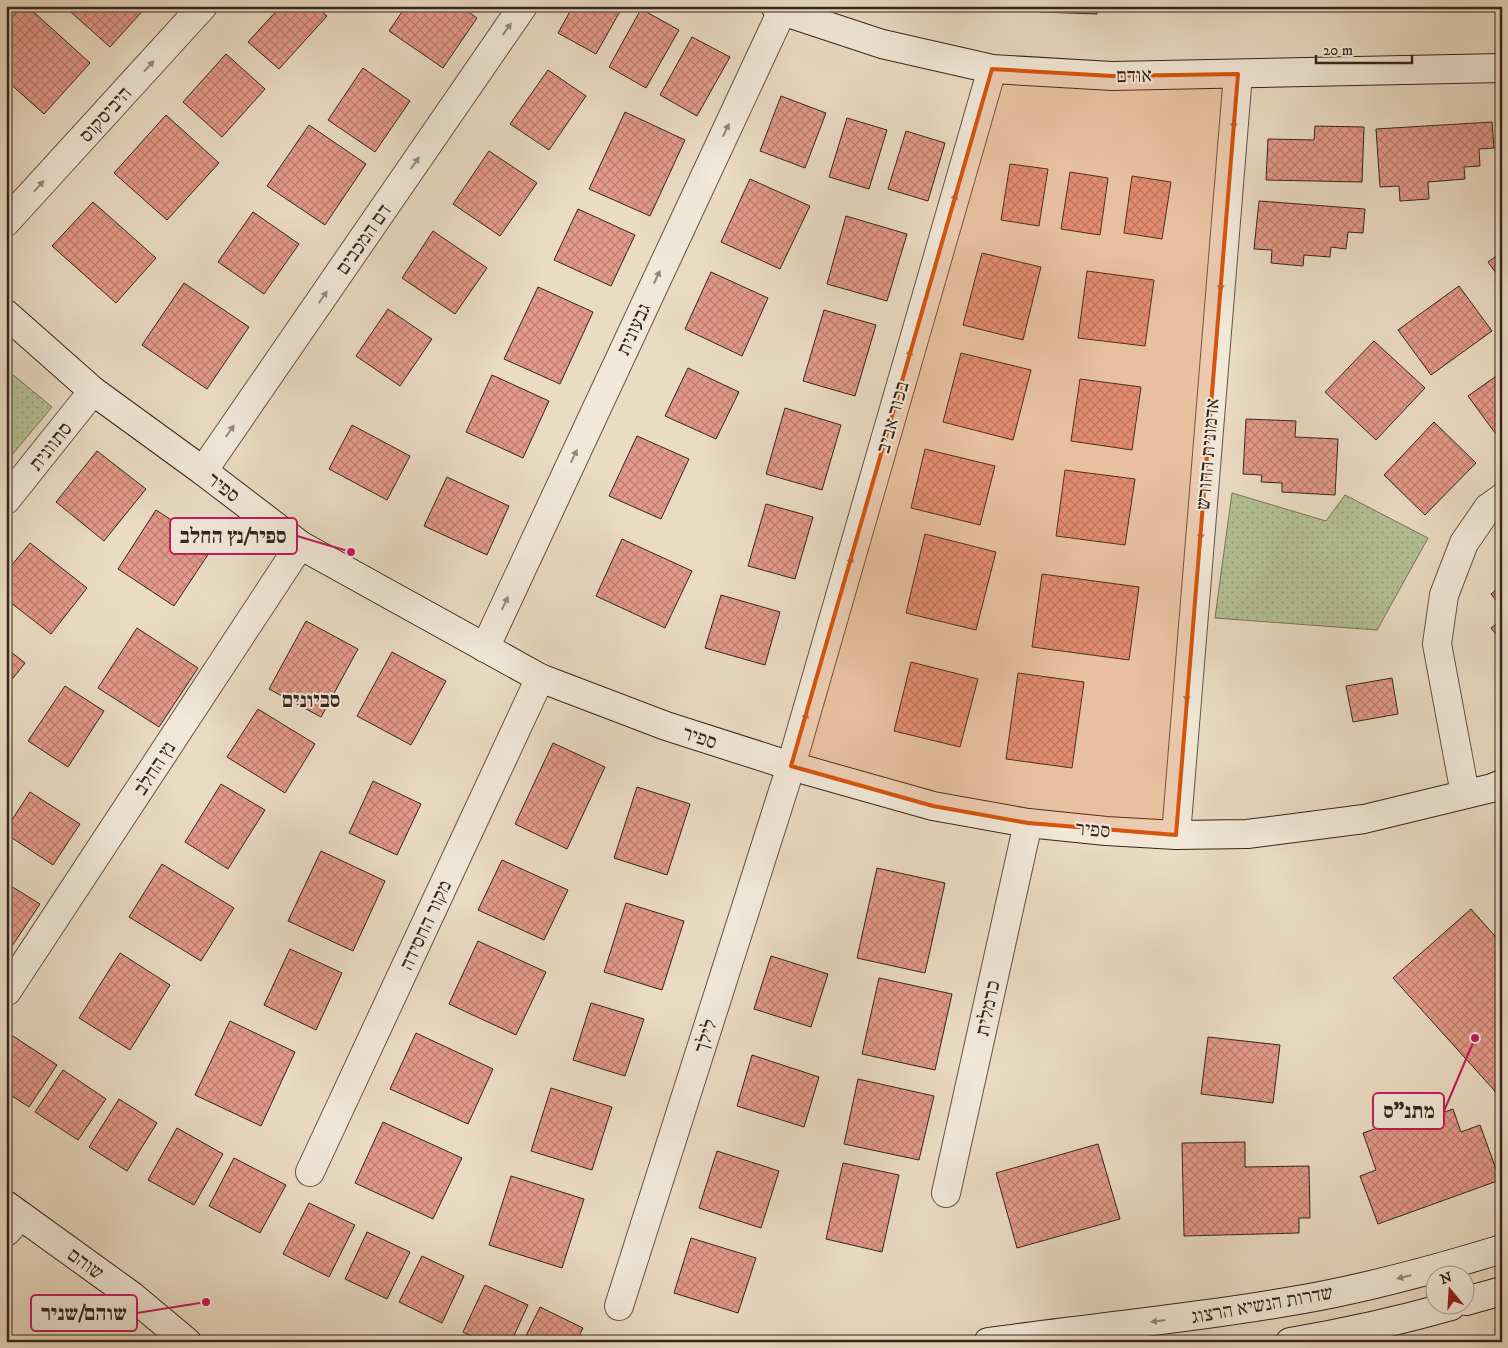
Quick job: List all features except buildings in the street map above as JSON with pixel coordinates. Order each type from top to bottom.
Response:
[{"type":"street","name":"היביסקוס","points":[[6,222],[203,6]]},
{"type":"street","name":"דם המכבים","points":[[203,471],[523,6]]},
{"type":"street","name":"אודם","points":[[778,8],[882,44],[992,69],[1112,76],[1502,68]]},
{"type":"street","name":"גבעונית","points":[[485,648],[778,8]]},
{"type":"street","name":"בכור אביב","points":[[791,766],[992,69]]},
{"type":"street","name":"אדמונית החורש","points":[[1176,835],[1238,74]]},
{"type":"street","name":"ספיר","points":[[6,314],[93,392],[203,471],[300,545],[540,678],[666,726],[791,766],[933,806],[1028,823],[1106,831],[1176,835],[1247,834],[1364,820],[1502,784]]},
{"type":"street","name":"סתוונית","points":[[6,500],[93,392]]},
{"type":"street","points":[[1465,794],[1436,644],[1444,595],[1464,543],[1488,508],[1502,498]]},
{"type":"street","name":"נץ החלב","points":[[8,991],[300,545]]},
{"type":"street","name":"מקור החסידה","points":[[310,1172],[540,678]]},
{"type":"street","name":"לילך","points":[[619,1306],[791,766]]},
{"type":"street","name":"כרמלית","points":[[946,1193],[1028,823]]},
{"type":"street","name":"שוהם","points":[[11,1218],[132,1296],[188,1342]]},
{"type":"street","name":"שדרות הנשיא הרצוג","points":[[988,1342],[1203,1315],[1316,1297],[1426,1272],[1502,1249]]},
{"type":"street","points":[[1476,1298],[1502,1290]]},
{"type":"street","name":"שדרות הנשיא הרצוג","points":[[1290,1342],[1335,1334],[1426,1312]]},
{"type":"highlighted area","points":[[992,69],[1112,76],[1238,74],[1176,835],[1028,823],[933,806],[791,766]]},
{"type":"green space","points":[[6,369],[52,407],[6,462]]},
{"type":"green space","points":[[1232,493],[1326,521],[1345,495],[1428,538],[1377,630],[1215,618]]},
{"type":"place","name":"ספיר/נץ החלב","points":[[351,552]]},
{"type":"place","name":"מתנ\"ס","points":[[1475,1038]]},
{"type":"place","name":"שוהם/שניר","points":[[206,1302]]},
{"type":"district","name":"סביונים","points":[[311,700]]}]
